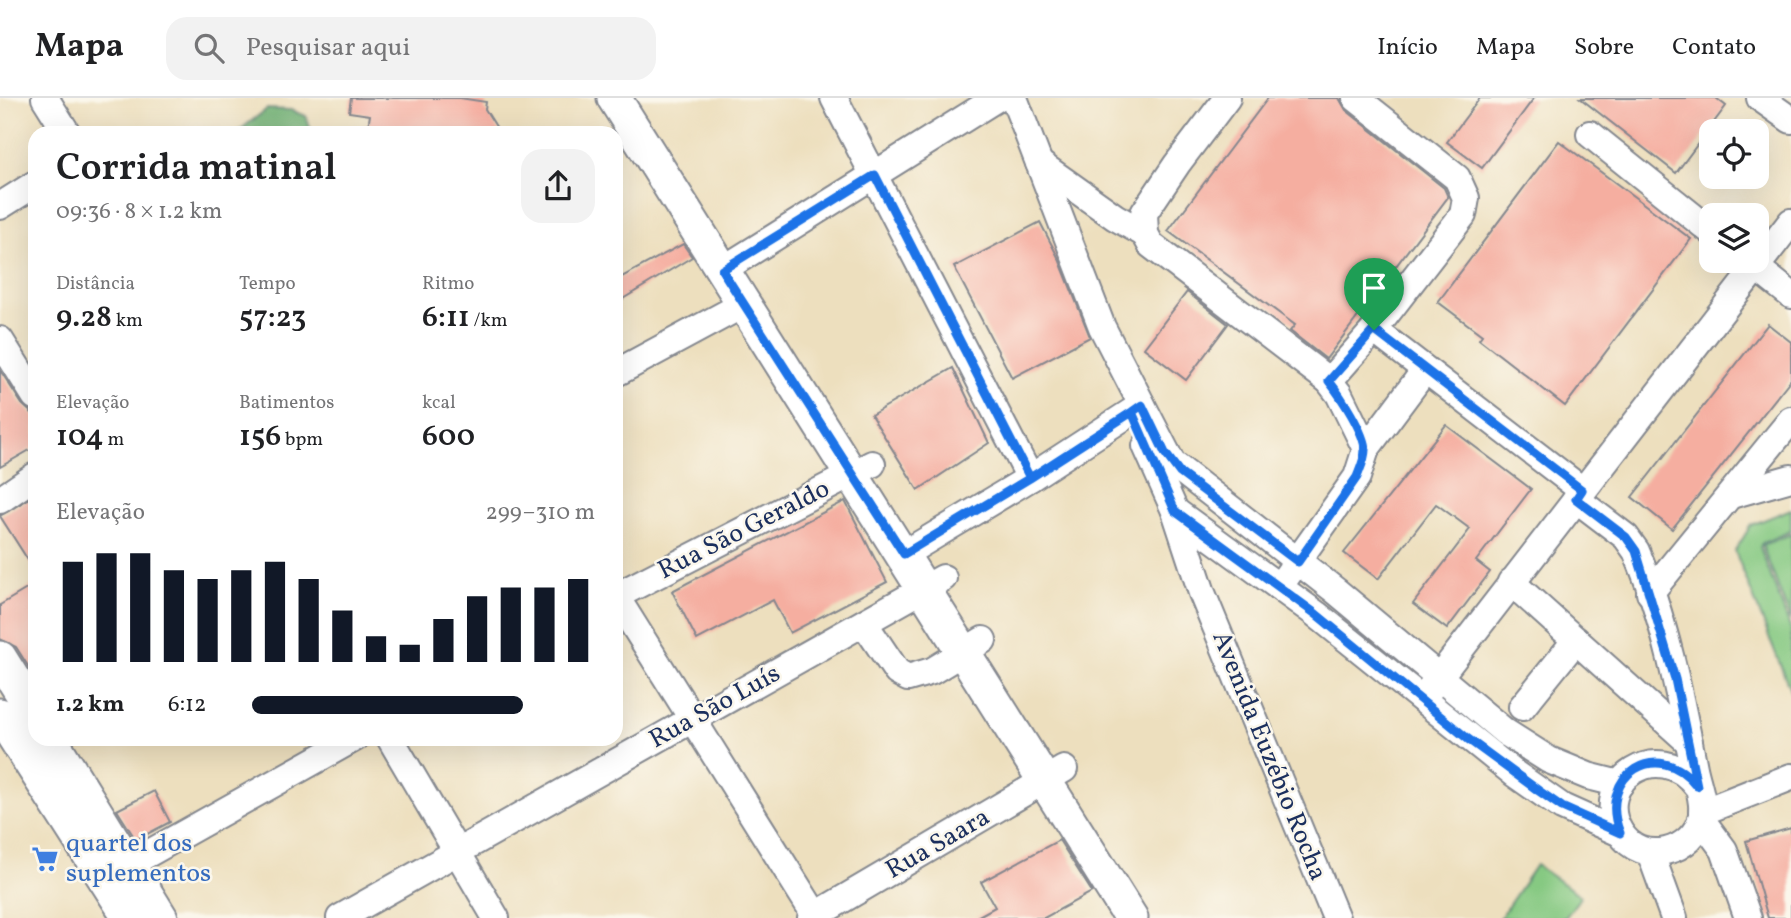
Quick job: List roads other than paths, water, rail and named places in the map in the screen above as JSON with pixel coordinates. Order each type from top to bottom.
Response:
[{"type":"main road","points":[[614,98],[731,264],[1055,775],[1155,918]]},
{"type":"main road","points":[[638,98],[731,264],[744,304],[863,469]]},
{"type":"main road","points":[[0,658],[23,703]]},
{"type":"main road","points":[[44,746],[130,918]]},
{"type":"main road","points":[[55,746],[161,918]]},
{"type":"main road","points":[[1055,775],[1131,918]]},
{"type":"street","points":[[46,98],[63,126]]},
{"type":"street","points":[[834,98],[1030,478]]},
{"type":"street","points":[[731,264],[997,98]]},
{"type":"street","name":"Avenida Euzébio Rocha","points":[[1014,98],[1102,327],[1137,409],[1202,593],[1336,918]]},
{"type":"street","points":[[1227,98],[1144,213],[1145,234],[1151,245],[1244,312],[1329,381],[1339,394],[1366,449]]},
{"type":"street","points":[[1329,381],[1374,330],[1453,229],[1463,215],[1466,198],[1457,178],[1356,98]]},
{"type":"street","points":[[1760,98],[1791,120]]},
{"type":"street","points":[[1590,134],[1699,222]]},
{"type":"street","points":[[1039,163],[1115,217],[1145,234]]},
{"type":"street","points":[[0,206],[28,188]]},
{"type":"street","points":[[1769,245],[1791,222]]},
{"type":"street","points":[[1429,688],[1744,273]]},
{"type":"street","points":[[1763,273],[1791,295]]},
{"type":"street","points":[[623,369],[744,304]]},
{"type":"street","points":[[1374,330],[1579,494],[1634,546],[1675,679],[1700,806],[1687,841],[1676,849],[1650,852],[1628,842],[1620,833],[1614,817],[1613,800],[1620,784],[1640,766],[1653,763],[1678,768],[1700,806],[1724,850],[1748,918]]},
{"type":"street","points":[[0,340],[28,385]]},
{"type":"street","points":[[1279,587],[1357,477],[1366,449],[1425,370]]},
{"type":"street","points":[[913,549],[1137,409]]},
{"type":"street","name":"Avenida Euzébio Rocha","points":[[1137,409],[1171,463],[1298,562],[1429,688]]},
{"type":"street","points":[[1650,593],[1791,420]]},
{"type":"street","name":"Rua São Geraldo","points":[[623,593],[863,469]]},
{"type":"street","points":[[1731,495],[1791,478]]},
{"type":"street","points":[[0,500],[28,481]]},
{"type":"street","points":[[1175,511],[1279,587],[1429,688],[1549,760],[1588,776],[1620,784]]},
{"type":"street","points":[[1202,593],[1221,545],[1239,518]]},
{"type":"street","points":[[1511,582],[1689,742]]},
{"type":"street","name":"Rua São Luís","points":[[340,918],[934,583]]},
{"type":"street","points":[[623,608],[814,917]]},
{"type":"street","points":[[864,623],[897,672],[908,678],[932,671],[974,645]]},
{"type":"street","points":[[1522,708],[1576,640]]},
{"type":"street","points":[[1429,688],[1468,739],[1562,807],[1620,833]]},
{"type":"street","points":[[128,865],[341,746]]},
{"type":"street","points":[[395,746],[496,918]]},
{"type":"street","name":"Rua Saara","points":[[814,917],[1055,775]]},
{"type":"street","points":[[1700,806],[1791,776]]},
{"type":"street","points":[[1650,852],[1674,918]]},
{"type":"place","name":"quartel dos suplementos","points":[[45,859]]}]
